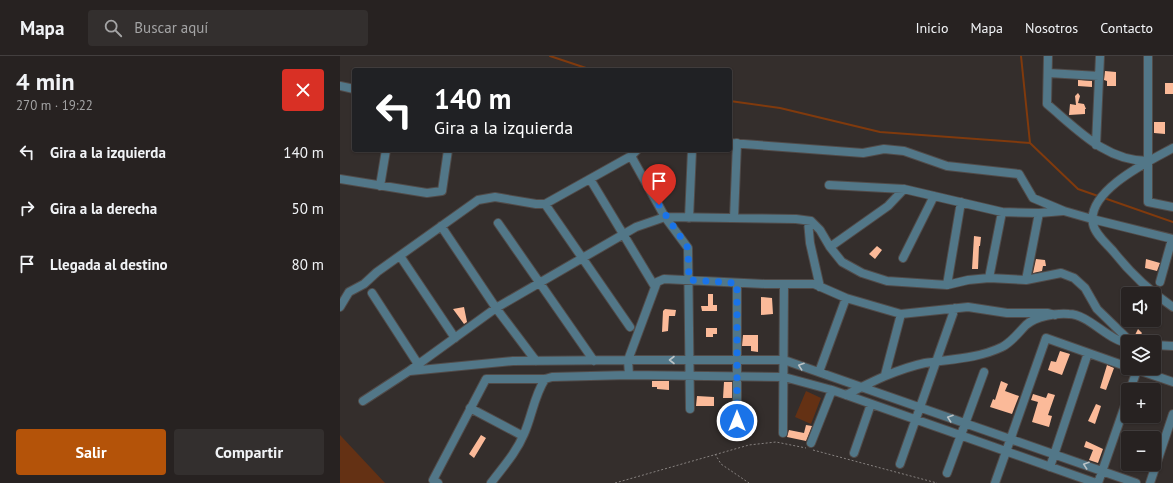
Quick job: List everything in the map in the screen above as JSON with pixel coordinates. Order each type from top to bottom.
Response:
[{"type":"street","points":[[1048,56],[1047,104],[1096,145],[1126,160],[1148,161]]},
{"type":"street","points":[[1096,145],[1100,56]]},
{"type":"street","points":[[1148,56],[1148,202],[1173,207]]},
{"type":"street","points":[[1048,73],[1099,76]]},
{"type":"street","points":[[340,86],[352,89]]},
{"type":"street","points":[[734,218],[733,143],[863,153],[884,149],[904,151],[947,166],[1019,174],[1033,198],[1092,219],[1172,239],[1160,282]]},
{"type":"street","points":[[1173,148],[1148,161],[1110,187],[1098,202],[1092,219],[1093,226],[1099,235],[1131,274],[1173,307]]},
{"type":"street","points":[[380,186],[386,152]]},
{"type":"street","points":[[340,179],[427,193],[442,191],[448,152]]},
{"type":"street","points":[[689,218],[692,152]]},
{"type":"street","points":[[340,307],[343,305],[349,292],[364,284],[478,200],[496,197],[536,204],[546,204],[634,153],[665,217],[688,248],[690,409]]},
{"type":"street","points":[[590,179],[655,287]]},
{"type":"street","points":[[829,185],[904,189],[1002,212],[1039,213],[1064,210]]},
{"type":"street","points":[[830,247],[888,206],[904,189]]},
{"type":"street","points":[[903,258],[934,196]]},
{"type":"street","points":[[947,285],[961,202]]},
{"type":"street","points":[[546,204],[630,327]]},
{"type":"street","points":[[989,278],[1002,212]]},
{"type":"street","points":[[1026,280],[1039,213]]},
{"type":"street","points":[[363,401],[409,371],[496,308],[636,227],[665,217],[796,219],[811,221],[820,230],[830,247],[842,262],[862,273],[887,281],[947,285],[968,280],[989,278],[1026,280],[1061,273],[1074,278],[1085,288],[1097,309],[1124,335]]},
{"type":"street","points":[[808,221],[813,261],[820,287]]},
{"type":"street","points":[[498,223],[594,361]]},
{"type":"street","points":[[441,226],[496,308],[536,361]]},
{"type":"street","points":[[400,256],[454,338]]},
{"type":"street","points":[[629,374],[628,360],[657,282],[664,279],[737,283],[814,284],[846,298],[901,314],[911,315],[968,307],[1007,313],[1048,313],[1055,315]]},
{"type":"street","points":[[737,283],[737,421]]},
{"type":"street","points":[[783,433],[784,284]]},
{"type":"street","points":[[372,293],[418,364]]},
{"type":"street","points":[[819,372],[846,298]]},
{"type":"street","points":[[900,464],[955,308]]},
{"type":"street","points":[[885,375],[901,314]]},
{"type":"street","points":[[846,395],[885,375],[919,365],[974,356],[1002,347],[1018,335],[1030,322],[1055,315],[1078,315],[1121,342]]},
{"type":"street","points":[[995,483],[1046,338],[1121,365]]},
{"type":"street","points":[[1161,345],[1173,346]]},
{"type":"street","points":[[1050,466],[1088,353]]},
{"type":"street","points":[[409,371],[512,361],[784,360],[1136,483]]},
{"type":"street","points":[[947,473],[984,372]]},
{"type":"street","points":[[438,483],[432,480],[486,380],[545,379],[552,377],[629,374],[784,377],[832,390],[1097,483],[1121,417]]},
{"type":"street","points":[[1153,375],[1173,382]]},
{"type":"street","points":[[491,483],[514,454],[523,436],[538,390],[545,379]]},
{"type":"street","points":[[811,443],[832,390]]},
{"type":"street","points":[[854,453],[872,404]]},
{"type":"street","points":[[470,408],[523,436]]},
{"type":"street","points":[[1150,483],[1173,414]]},
{"type":"path","points":[[615,483],[749,445],[776,442],[937,483]]},
{"type":"path","points":[[715,454],[720,464],[749,483]]},
{"type":"shaded area","points":[[806,391],[821,398],[811,424],[795,417]]},
{"type":"shaded area","points":[[340,435],[385,483],[340,483]]},
{"type":"building","points":[[1105,71],[1116,72],[1116,86],[1107,86],[1107,81],[1104,80]]},
{"type":"building","points":[[1078,80],[1092,81],[1092,87],[1078,86]]},
{"type":"building","points":[[1165,83],[1173,83],[1173,94],[1165,94]]},
{"type":"building","points":[[1078,93],[1080,96],[1078,103],[1084,104],[1086,109],[1085,114],[1069,115],[1070,104],[1076,105],[1075,96]]},
{"type":"building","points":[[1154,122],[1165,122],[1165,134],[1154,133]]},
{"type":"building","points":[[974,236],[981,237],[978,269],[972,269]]},
{"type":"building","points":[[877,246],[882,250],[875,259],[869,254]]},
{"type":"building","points":[[1036,259],[1045,260],[1046,266],[1043,266],[1042,271],[1033,273]]},
{"type":"building","points":[[1146,259],[1160,263],[1157,271],[1145,268]]},
{"type":"building","points":[[708,294],[713,294],[713,305],[717,305],[717,311],[702,311],[701,306],[708,306]]},
{"type":"building","points":[[761,297],[772,298],[773,314],[761,315]]},
{"type":"building","points":[[464,307],[467,322],[464,324],[453,309]]},
{"type":"building","points":[[665,309],[676,310],[675,316],[669,316],[668,331],[662,332],[663,311]]},
{"type":"building","points":[[706,328],[717,328],[717,334],[713,334],[713,337],[706,337]]},
{"type":"building","points":[[1138,329],[1142,333],[1140,335],[1135,335]]},
{"type":"building","points":[[743,335],[758,335],[758,352],[751,351],[751,346],[742,346]]},
{"type":"building","points":[[1060,351],[1070,354],[1062,375],[1048,370],[1051,361],[1056,362]]},
{"type":"building","points":[[1107,365],[1114,368],[1106,390],[1100,388]]},
{"type":"building","points":[[652,381],[669,381],[669,390],[652,387]]},
{"type":"building","points":[[1001,381],[1008,384],[1005,391],[1019,396],[1012,414],[990,407],[993,399],[995,400]]},
{"type":"building","points":[[724,382],[732,382],[732,398],[723,398]]},
{"type":"building","points":[[1048,393],[1055,395],[1048,415],[1052,416],[1049,427],[1032,422],[1038,402],[1031,400],[1033,394],[1046,398]]},
{"type":"building","points":[[697,396],[714,397],[714,406],[696,406]]},
{"type":"building","points":[[1096,404],[1101,406],[1095,424],[1088,421]]},
{"type":"building","points":[[806,425],[812,426],[806,441],[787,437],[789,430],[804,433]]},
{"type":"building","points":[[481,435],[486,438],[474,458],[469,454]]},
{"type":"building","points":[[1086,441],[1103,449],[1098,463],[1089,460],[1093,450],[1084,447]]},
{"type":"waterway","points":[[550,56],[586,68]]},
{"type":"waterway","points":[[1021,56],[1030,143]]},
{"type":"waterway","points":[[732,101],[780,108],[880,132],[1030,143],[1078,189],[1098,196]]},
{"type":"waterway","points":[[1104,198],[1173,222]]},
{"type":"route","points":[[659,205],[665,217],[688,248],[689,280],[737,283],[737,421]]}]
